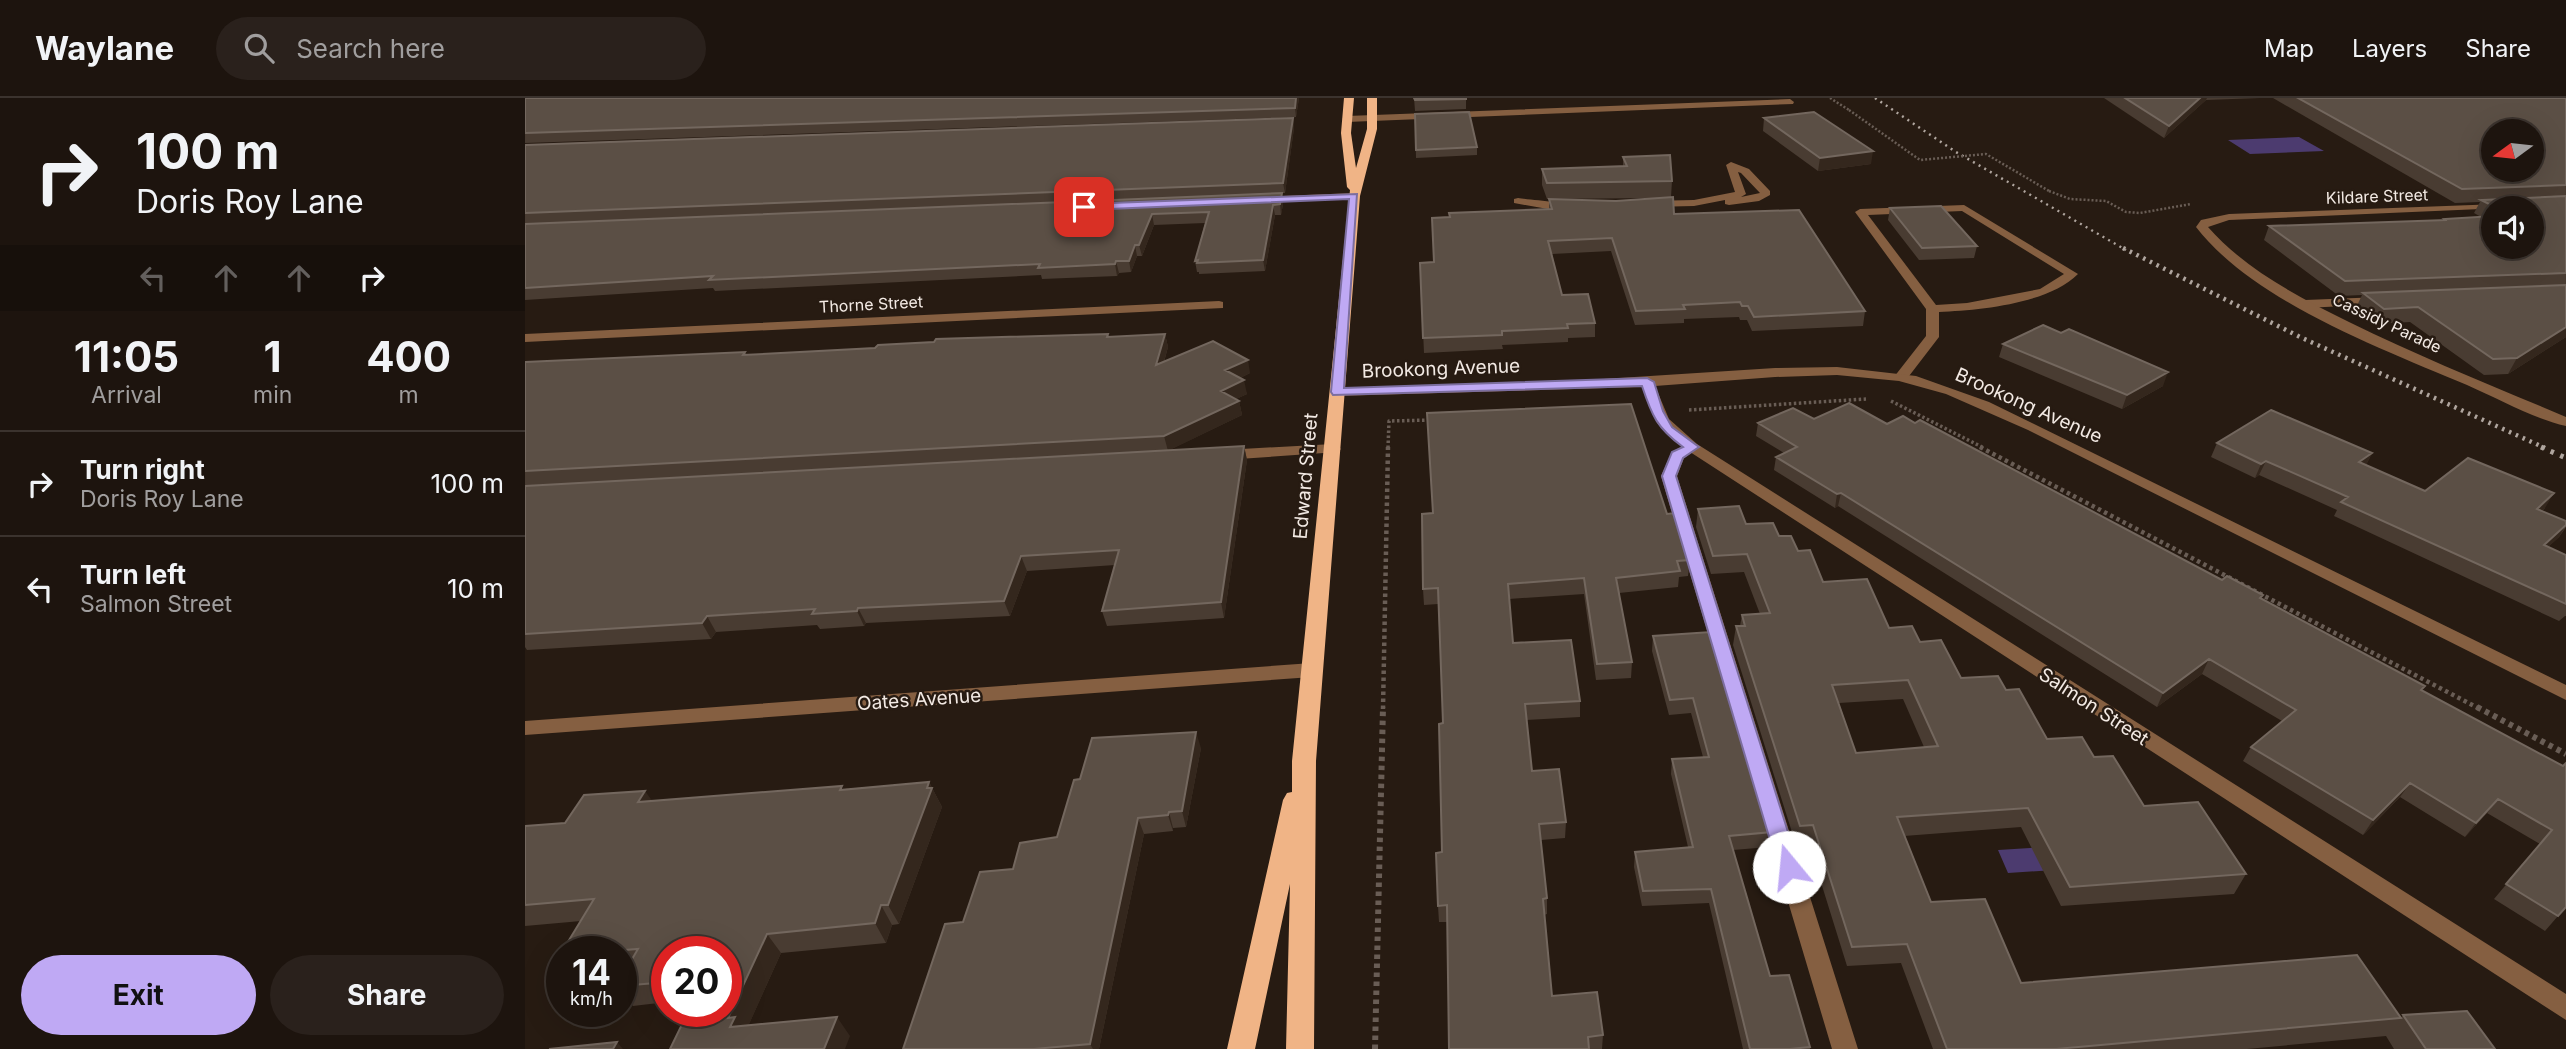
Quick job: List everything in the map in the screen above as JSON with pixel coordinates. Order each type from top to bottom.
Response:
[{"type":"highway","name":"Edward Street","points":[[1349,98],[1346,133],[1354,196]]},
{"type":"highway","name":"Edward Street","points":[[1300,1049],[1304,761],[1354,196],[1372,129],[1372,98]]},
{"type":"highway","name":"Edward Street","points":[[1241,1049],[1304,761]]},
{"type":"street","points":[[1347,119],[1789,100]]},
{"type":"street","points":[[1640,205],[1741,202],[1759,198],[1766,192],[1745,172],[1731,165],[1741,194],[1694,203]]},
{"type":"street","points":[[1251,200],[1354,196]]},
{"type":"street","points":[[1518,201],[1559,208],[1586,207]]},
{"type":"street","name":"Kildare Street","points":[[2206,235],[2202,228],[2205,222],[2213,218],[2481,207]]},
{"type":"street","points":[[1901,377],[1932,337],[1932,309],[1860,212],[1963,208],[2072,274],[2044,292],[1967,307],[1932,309]]},
{"type":"street","name":"Cassidy Parade","points":[[2206,235],[2248,269],[2305,304],[2377,340],[2566,422]]},
{"type":"street","points":[[2305,304],[2388,300]]},
{"type":"street","name":"Thorne Street","points":[[525,338],[1219,305]]},
{"type":"street","name":"Brookong Avenue","points":[[1337,392],[1647,382],[1811,372],[1854,372],[1901,377],[1945,389],[2033,427],[2566,693]]},
{"type":"street","name":"Salmon Street","points":[[1647,382],[1657,411],[1667,429],[1692,447],[2566,1009]]},
{"type":"street","points":[[1692,447],[1677,455],[1669,476],[1845,1049]]},
{"type":"street","points":[[1209,456],[1333,449]]},
{"type":"street","name":"Oates Avenue","points":[[525,728],[1312,670]]},
{"type":"path","points":[[1830,98],[1920,160],[1986,154],[2049,191],[2070,199],[2106,201],[2126,212],[2151,213],[2173,206],[2192,204]]},
{"type":"path","points":[[1887,399],[2566,754]]},
{"type":"path","points":[[1375,1049],[1389,421]]},
{"type":"shaded area","points":[[2299,137],[2324,151],[2250,154],[2228,140]]},
{"type":"shaded area","points":[[2059,846],[2070,869],[2008,873],[1998,850]]},
{"type":"building","points":[[525,98],[1296,98],[1295,108],[525,133]]},
{"type":"building","points":[[1414,98],[1466,98],[1466,99],[1415,100]]},
{"type":"building","points":[[2125,98],[2200,98],[2169,126]]},
{"type":"building","points":[[2298,98],[2566,98],[2566,185],[2462,189]]},
{"type":"building","points":[[1469,112],[1477,147],[1416,150],[1415,114]]},
{"type":"building","points":[[1814,112],[1873,151],[1820,158],[1764,118]]},
{"type":"building","points":[[1293,118],[1283,183],[525,213],[525,145]]},
{"type":"building","points":[[1670,155],[1672,181],[1547,183],[1542,169],[1627,166],[1623,157]]},
{"type":"building","points":[[1282,193],[1280,204],[1273,205],[1263,260],[1197,263],[1198,260],[1195,261],[1209,212],[1152,214],[1129,261],[1116,261],[1115,264],[1038,268],[1040,264],[709,280],[713,276],[525,288],[525,224]]},
{"type":"building","points":[[2566,196],[2566,273],[2345,281],[2269,226],[2481,217],[2481,259],[2544,259],[2544,197]]},
{"type":"building","points":[[1673,197],[1674,214],[1799,210],[1865,311],[1754,317],[1748,306],[1742,306],[1740,302],[1683,305],[1685,309],[1636,311],[1612,238],[1548,241],[1562,295],[1588,294],[1595,323],[1567,324],[1568,328],[1502,331],[1502,335],[1423,338],[1420,263],[1434,262],[1432,218],[1450,217],[1449,213],[1552,209],[1549,199],[1616,201]]},
{"type":"building","points":[[1941,206],[1977,246],[1922,248],[1890,208]]},
{"type":"building","points":[[2566,285],[2566,327],[2517,358],[2493,359],[2418,307],[2384,309],[2363,293]]},
{"type":"building","points":[[2043,325],[2061,333],[2069,329],[2168,372],[2127,395],[2003,344]]},
{"type":"building","points":[[1108,334],[1107,337],[1165,334],[1156,365],[1213,341],[1248,360],[1225,370],[1244,380],[1221,391],[1239,401],[1164,436],[525,471],[525,362],[745,352],[743,355],[875,348],[878,345],[934,342],[936,339]]},
{"type":"building","points":[[1849,403],[1887,424],[1903,416],[1915,423],[1920,420],[2222,580],[2227,576],[2263,595],[2260,598],[2425,686],[2421,690],[2563,766],[2566,763],[2566,907],[2558,916],[2506,884],[2552,830],[2498,799],[2476,823],[2410,783],[2373,820],[2251,747],[2296,710],[2209,659],[2163,693],[1841,493],[1837,494],[1776,457],[1797,447],[1758,423],[1793,408],[1814,419]]},
{"type":"building","points":[[1631,404],[1667,514],[1675,513],[1690,560],[1677,561],[1680,571],[1616,578],[1632,662],[1597,664],[1584,578],[1508,584],[1513,643],[1571,640],[1580,701],[1525,704],[1532,771],[1559,769],[1566,822],[1539,824],[1547,898],[1543,899],[1552,996],[1597,992],[1603,1035],[1588,1037],[1589,1049],[1449,1049],[1447,905],[1438,906],[1436,853],[1442,852],[1439,724],[1443,723],[1438,588],[1423,589],[1422,514],[1433,513],[1427,413]]},
{"type":"building","points":[[2271,410],[2372,453],[2359,462],[2425,491],[2468,458],[2554,493],[2537,509],[2566,521],[2566,525],[2544,545],[2566,555],[2566,604],[2341,502],[2348,497],[2266,461],[2261,464],[2217,443]]},
{"type":"building","points":[[1244,446],[1221,602],[1102,611],[1119,550],[1021,556],[1004,601],[858,608],[857,611],[812,614],[815,609],[707,616],[702,623],[525,634],[525,486]]},
{"type":"building","points":[[1739,506],[1746,524],[1773,523],[1779,536],[1791,536],[1798,551],[1810,550],[1823,582],[1867,579],[1889,628],[1912,626],[1920,642],[1941,640],[1961,678],[1998,676],[2006,690],[2019,689],[2047,739],[2082,737],[2094,757],[2113,756],[2144,806],[2198,802],[2246,874],[2070,887],[2028,808],[1897,817],[1931,902],[1985,899],[2021,983],[2357,955],[2401,1018],[2056,1049],[1947,1049],[1907,944],[1852,947],[1813,825],[1800,826],[1736,626],[1745,626],[1742,615],[1770,613],[1747,554],[1713,556],[1698,509]],"holes":[[[1908,680],[1938,746],[1856,753],[1832,685]]]},
{"type":"building","points":[[1711,632],[1772,832],[1729,836],[1770,976],[1789,975],[1810,1047],[1750,1049],[1711,889],[1643,891],[1635,852],[1693,847],[1672,759],[1709,757],[1693,698],[1670,700],[1653,636]]},
{"type":"building","points":[[1196,732],[1182,811],[1138,818],[1090,1044],[1034,1049],[903,1049],[945,924],[963,922],[980,872],[1013,869],[1020,843],[1057,837],[1074,780],[1080,779],[1092,738]]},
{"type":"building","points":[[929,782],[927,788],[932,788],[888,905],[881,905],[875,923],[767,934],[742,988],[742,936],[651,936],[651,983],[637,985],[637,936],[572,936],[594,899],[525,905],[525,826],[565,823],[584,795],[645,791],[638,802],[842,786],[840,790]]},
{"type":"building","points":[[2467,1011],[2495,1049],[2426,1049],[2403,1015]]},
{"type":"building","points":[[837,1017],[824,1049],[670,1049],[681,1027],[742,1027]]},
{"type":"building","points":[[617,1042],[613,1049],[549,1049]]},
{"type":"railway","points":[[1875,98],[1956,152],[2126,250]]},
{"type":"railway","points":[[2123,248],[2300,337],[2545,448]]},
{"type":"railway","points":[[2541,447],[2566,458]]},
{"type":"route","points":[[1084,207],[1354,196],[1337,392],[1647,382],[1657,411],[1667,429],[1692,447],[1677,455],[1669,476],[1789,867]]}]
